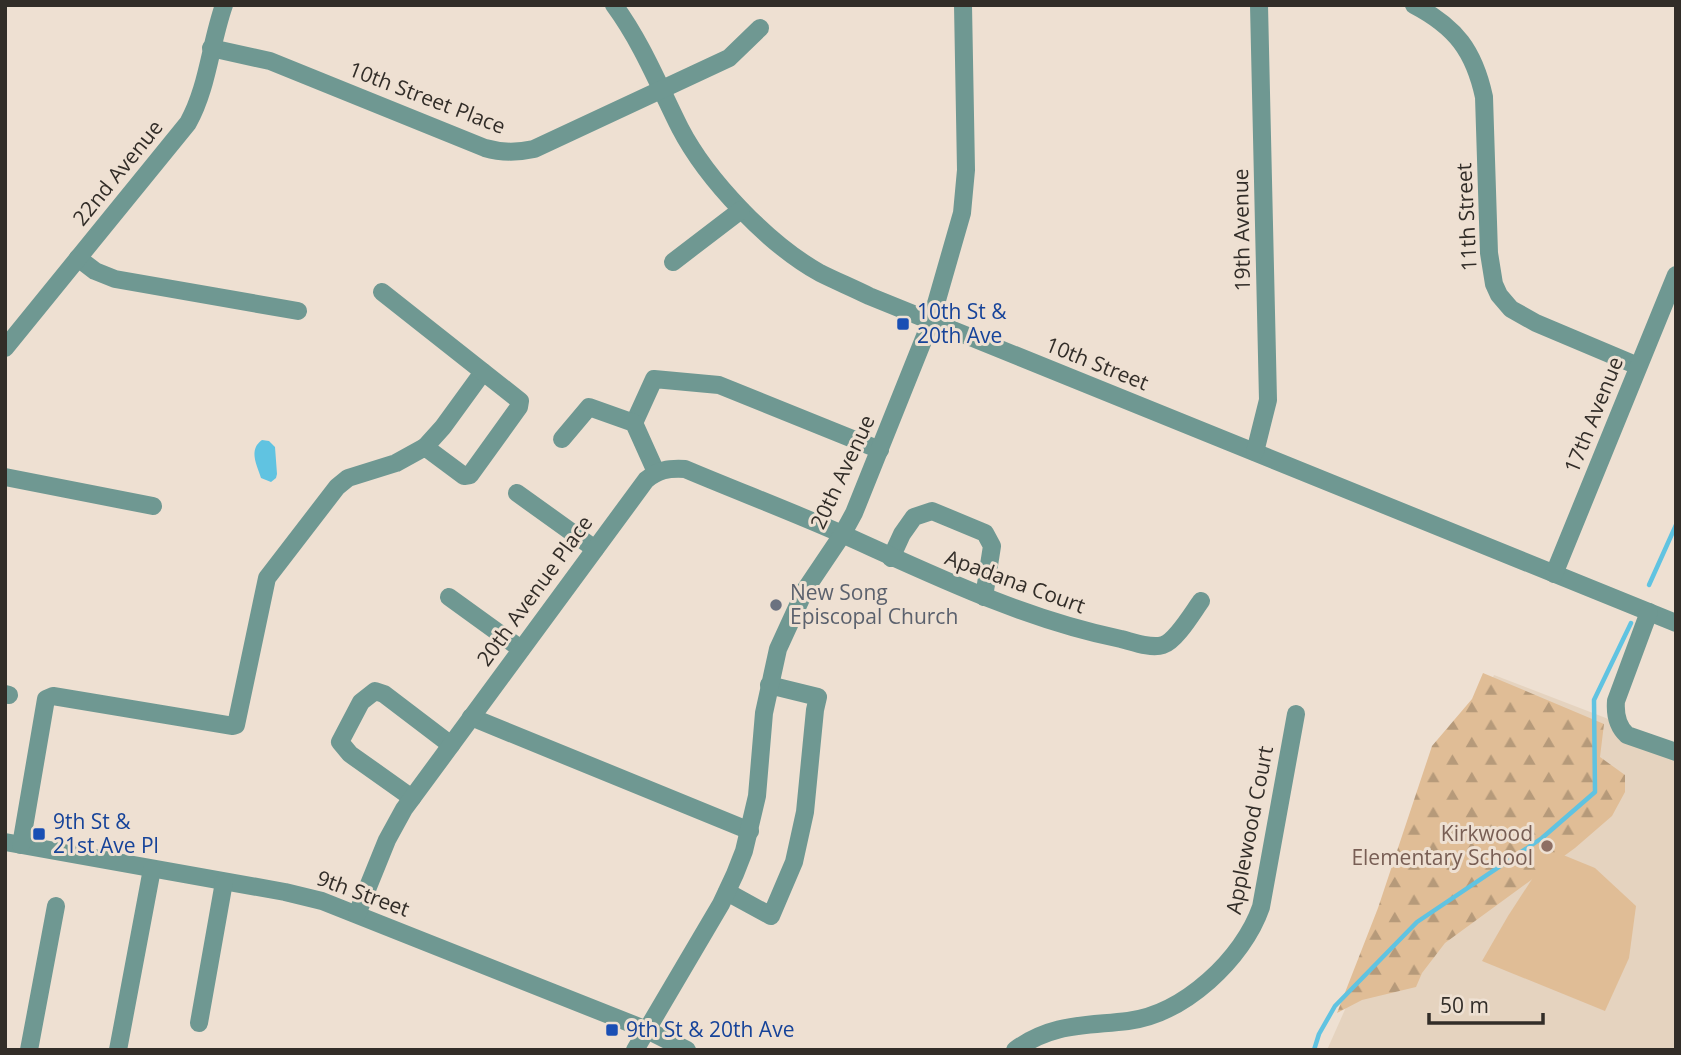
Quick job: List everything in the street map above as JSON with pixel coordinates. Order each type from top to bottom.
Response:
[{"type":"street","name":"22nd Avenue","points":[[5,348],[188,123],[203,91],[211,48],[224,5]]},
{"type":"street","name":"10th Street","points":[[614,5],[627,23],[681,130],[711,176],[741,209],[776,241],[818,272],[869,296],[1676,623]]},
{"type":"street","name":"20th Avenue","points":[[635,1050],[727,892],[744,851],[757,796],[764,713],[778,649],[804,590],[854,513],[931,321],[962,213],[966,170],[964,5]]},
{"type":"street","name":"19th Avenue","points":[[1255,452],[1268,400],[1259,5]]},
{"type":"street","name":"11th Street","points":[[1415,5],[1446,26],[1466,47],[1478,72],[1484,97],[1489,253],[1494,284],[1499,295],[1511,309],[1536,323],[1639,366]]},
{"type":"street","name":"10th Street Place","points":[[211,48],[270,61],[498,152],[517,153],[534,149],[729,58],[760,28]]},
{"type":"street","points":[[673,262],[741,209]]},
{"type":"street","points":[[78,258],[95,271],[115,279],[298,311]]},
{"type":"street","name":"17th Avenue","points":[[1554,574],[1676,275]]},
{"type":"street","points":[[382,292],[521,404],[470,475],[464,476],[425,447]]},
{"type":"street","points":[[13,843],[46,699],[53,696],[236,725],[264,586],[272,570],[342,482],[354,475],[403,461],[425,447],[483,372]]},
{"type":"street","points":[[634,423],[654,379],[719,385],[880,450]]},
{"type":"street","points":[[562,439],[589,407],[634,423],[656,472],[672,468],[684,469],[842,535]]},
{"type":"street","name":"20th Avenue Place","points":[[357,914],[387,841],[412,798],[646,480],[656,472]]},
{"type":"street","points":[[5,477],[153,506]]},
{"type":"street","points":[[517,493],[595,549]]},
{"type":"street","points":[[891,558],[902,534],[914,517],[932,511],[985,533],[992,546],[984,597]]},
{"type":"street","name":"Apadana Court","points":[[842,535],[984,597],[1078,631],[1148,645],[1163,646],[1173,639],[1201,601]]},
{"type":"street","points":[[449,597],[521,649]]},
{"type":"street","points":[[1649,612],[1616,701],[1615,713],[1620,729],[1627,734],[1676,752]]},
{"type":"street","points":[[727,892],[771,916],[794,862],[805,812],[818,697],[769,685]]},
{"type":"street","points":[[412,798],[350,754],[340,742],[361,702],[375,691],[384,694],[451,745]]},
{"type":"street","name":"Applewood Court","points":[[1015,1050],[1045,1033],[1069,1026],[1129,1021],[1174,1006],[1206,983],[1246,941],[1261,907],[1296,714]]},
{"type":"street","points":[[471,718],[750,831]]},
{"type":"street","name":"9th Street","points":[[13,843],[322,901],[647,1030],[687,1050]]},
{"type":"street","points":[[118,1050],[152,869]]},
{"type":"street","points":[[200,1023],[224,882]]},
{"type":"street","points":[[29,1050],[56,906]]},
{"type":"shaded area","name":"Kirkwood Elementary School","points":[[1494,675],[1676,745],[1676,1050],[1327,1050]]},
{"type":"green space","points":[[1483,673],[1604,724],[1600,757],[1625,775],[1625,792],[1612,816],[1575,848],[1445,943],[1422,973],[1416,987],[1362,1000],[1337,1013],[1378,908],[1432,746],[1472,699]]},
{"type":"green space","points":[[1551,850],[1595,868],[1636,906],[1629,958],[1605,1011],[1482,961]]},
{"type":"water","points":[[262,440],[269,441],[275,447],[277,474],[271,482],[261,478],[255,458],[255,448]]},
{"type":"waterway","points":[[1649,585],[1676,525]]},
{"type":"waterway","points":[[1314,1050],[1319,1034],[1335,1006],[1417,922],[1542,838],[1595,792],[1594,700],[1631,623]]},
{"type":"place","name":"10th St & 20th Ave","points":[[903,324]]},
{"type":"place","name":"New Song Episcopal Church","points":[[776,605]]},
{"type":"place","name":"9th St & 21st Ave Pl","points":[[39,834]]},
{"type":"place","name":"Kirkwood Elementary School","points":[[1547,846]]},
{"type":"place","name":"9th St & 20th Ave","points":[[612,1030]]}]
